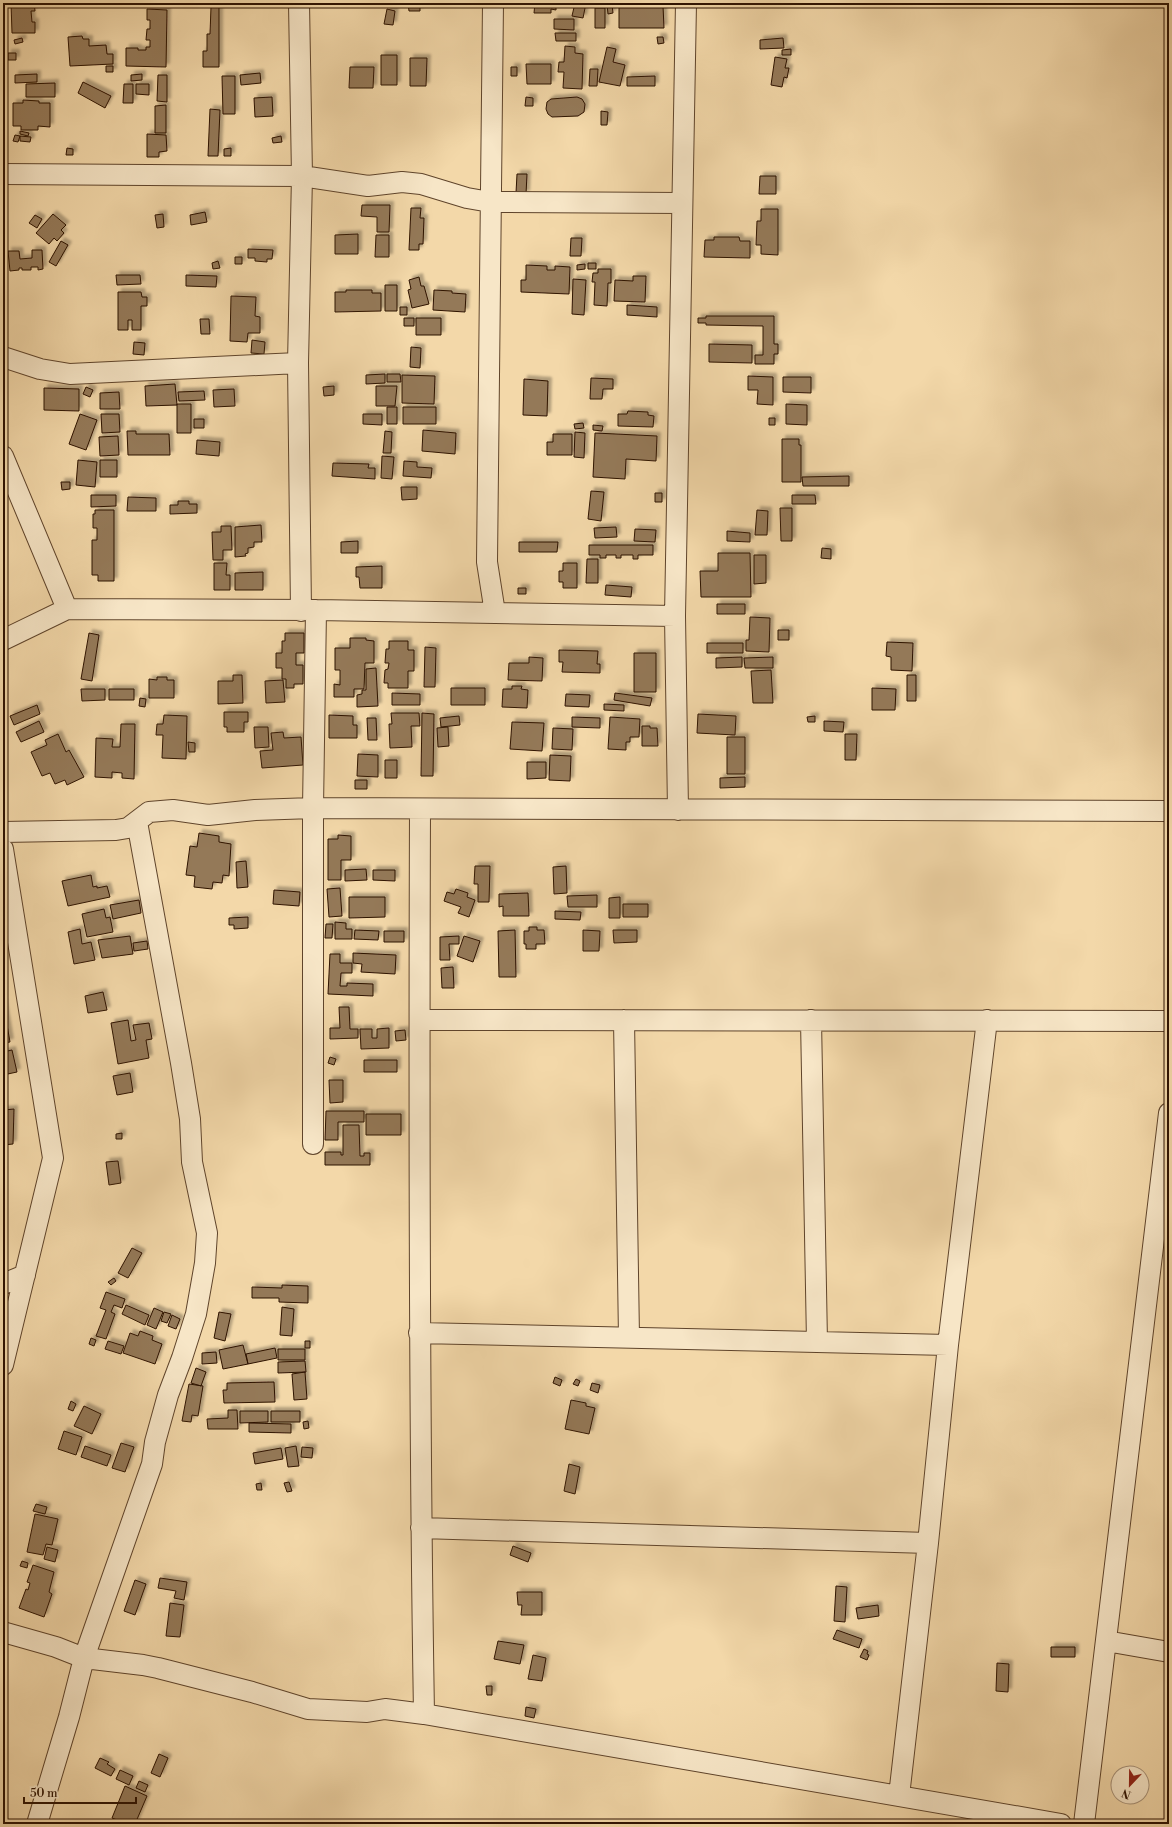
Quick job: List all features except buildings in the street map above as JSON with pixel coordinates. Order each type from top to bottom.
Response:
[{"type":"street","points":[[299,3],[302,176],[298,363],[309,611],[313,808],[313,1144]]},
{"type":"street","points":[[493,3],[487,562],[495,613]]},
{"type":"street","points":[[678,810],[675,616],[681,203],[686,3]]},
{"type":"street","points":[[3,174],[302,176],[368,186],[402,182],[421,184],[467,198],[490,202],[681,203]]},
{"type":"street","points":[[3,357],[40,369],[70,374],[298,363]]},
{"type":"street","points":[[3,456],[67,609]]},
{"type":"street","points":[[3,640],[67,609],[675,616]]},
{"type":"street","points":[[3,832],[101,832],[128,828],[150,812],[173,810],[208,815],[255,810],[313,808],[1169,811]]},
{"type":"street","points":[[420,809],[419,1333],[420,1528],[424,1714]]},
{"type":"street","points":[[37,1824],[69,1717],[84,1658],[152,1464],[155,1442],[168,1395],[196,1314],[205,1263],[207,1233],[192,1162],[190,1119],[137,822]]},
{"type":"street","points":[[3,848],[53,1158],[3,1365]]},
{"type":"street","points":[[420,1020],[1169,1021]]},
{"type":"street","points":[[624,1020],[629,1337]]},
{"type":"street","points":[[811,1020],[817,1342]]},
{"type":"street","points":[[899,1796],[928,1543],[948,1345],[987,1020]]},
{"type":"street","points":[[1084,1824],[1169,1113]]},
{"type":"street","points":[[3,1284],[25,1275]]},
{"type":"street","points":[[419,1333],[948,1345]]},
{"type":"street","points":[[420,1528],[928,1543]]},
{"type":"street","points":[[3,1632],[56,1647],[84,1658],[158,1668],[252,1692],[308,1709],[367,1712],[385,1709],[424,1714],[1061,1824]]},
{"type":"street","points":[[1106,1641],[1169,1652]]}]
